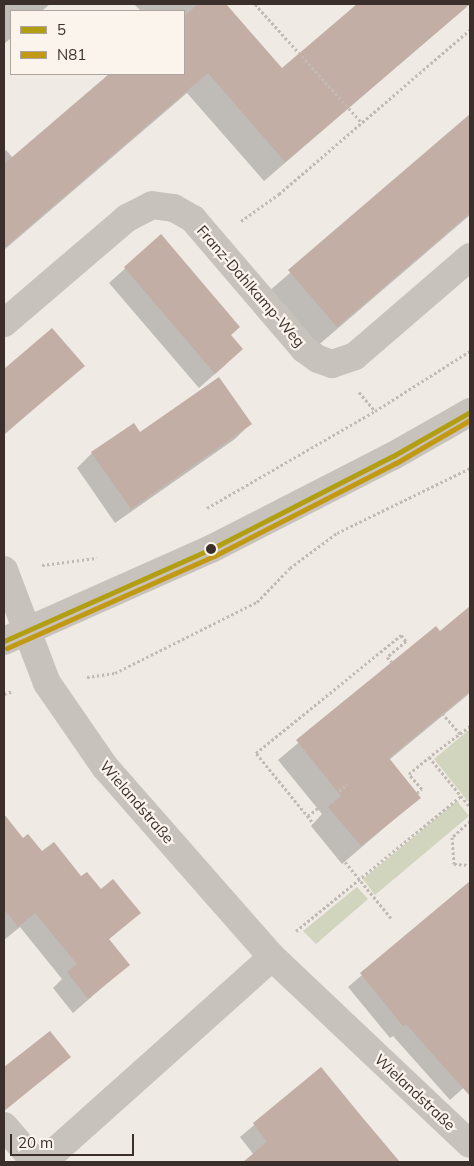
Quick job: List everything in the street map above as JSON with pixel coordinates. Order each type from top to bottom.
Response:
[{"type":"street","name":"Franz-Dahlkamp-Weg","points":[[4,322],[127,218],[152,205],[174,208],[193,219],[304,348],[318,359],[332,364],[355,356],[470,257]]},
{"type":"street","points":[[15,635],[211,549],[393,456],[470,412]]},
{"type":"street","name":"Wielandstraße","points":[[4,571],[15,635],[105,767],[272,957],[470,1144]]},
{"type":"street","points":[[43,1162],[272,957]]},
{"type":"street","points":[[4,1126],[35,1162]]},
{"type":"path","points":[[255,4],[289,45],[303,54],[362,124]]},
{"type":"path","points":[[212,242],[279,194],[470,30]]},
{"type":"path","points":[[204,510],[295,459],[470,351]]},
{"type":"path","points":[[4,694],[47,683],[115,672],[257,602],[290,568],[337,533],[470,468]]},
{"type":"path","points":[[4,571],[100,558]]},
{"type":"path","points":[[391,918],[256,753],[401,635],[406,641],[387,657],[392,662]]},
{"type":"path","points":[[442,713],[460,734]]},
{"type":"path","points":[[417,793],[422,789],[409,774],[470,726]]},
{"type":"path","points":[[429,757],[470,807]]},
{"type":"path","points":[[308,816],[348,784]]},
{"type":"path","points":[[272,957],[300,927],[461,796]]},
{"type":"path","points":[[470,821],[452,837],[454,864],[470,865]]},
{"type":"green space","points":[[470,729],[470,804],[434,759]]},
{"type":"green space","points":[[457,801],[469,816],[375,895],[363,879]]},
{"type":"green space","points":[[357,887],[368,899],[316,944],[303,931]]},
{"type":"building","points":[[198,4],[226,4],[282,68],[357,4],[470,4],[285,162],[208,73],[4,248],[4,164],[108,75],[185,75],[185,16]]},
{"type":"building","points":[[470,114],[470,213],[337,327],[288,270]]},
{"type":"building","points":[[161,234],[240,327],[231,335],[243,349],[215,374],[124,267]]},
{"type":"building","points":[[52,328],[85,366],[4,434],[4,369]]},
{"type":"building","points":[[219,377],[252,424],[131,509],[91,452],[134,423],[140,432]]},
{"type":"building","points":[[470,606],[470,691],[389,758],[421,798],[361,846],[328,807],[341,796],[296,740],[436,626],[440,631]]},
{"type":"building","points":[[4,814],[23,838],[28,834],[42,851],[54,842],[81,876],[87,872],[101,889],[113,879],[141,913],[109,939],[130,965],[88,999],[67,972],[77,964],[35,913],[18,927],[4,909]]},
{"type":"building","points":[[470,881],[470,1096],[406,1024],[403,1026],[360,973]]},
{"type":"building","points":[[50,1031],[71,1057],[4,1111],[4,1067]]},
{"type":"building","points":[[321,1067],[400,1162],[243,1162],[267,1142],[253,1123]]},
{"type":"transit line","name":"5","points":[[4,641],[211,549],[393,456],[470,412]]},
{"type":"transit line","name":"N81","points":[[7,648],[214,556],[396,463],[470,420]]}]
